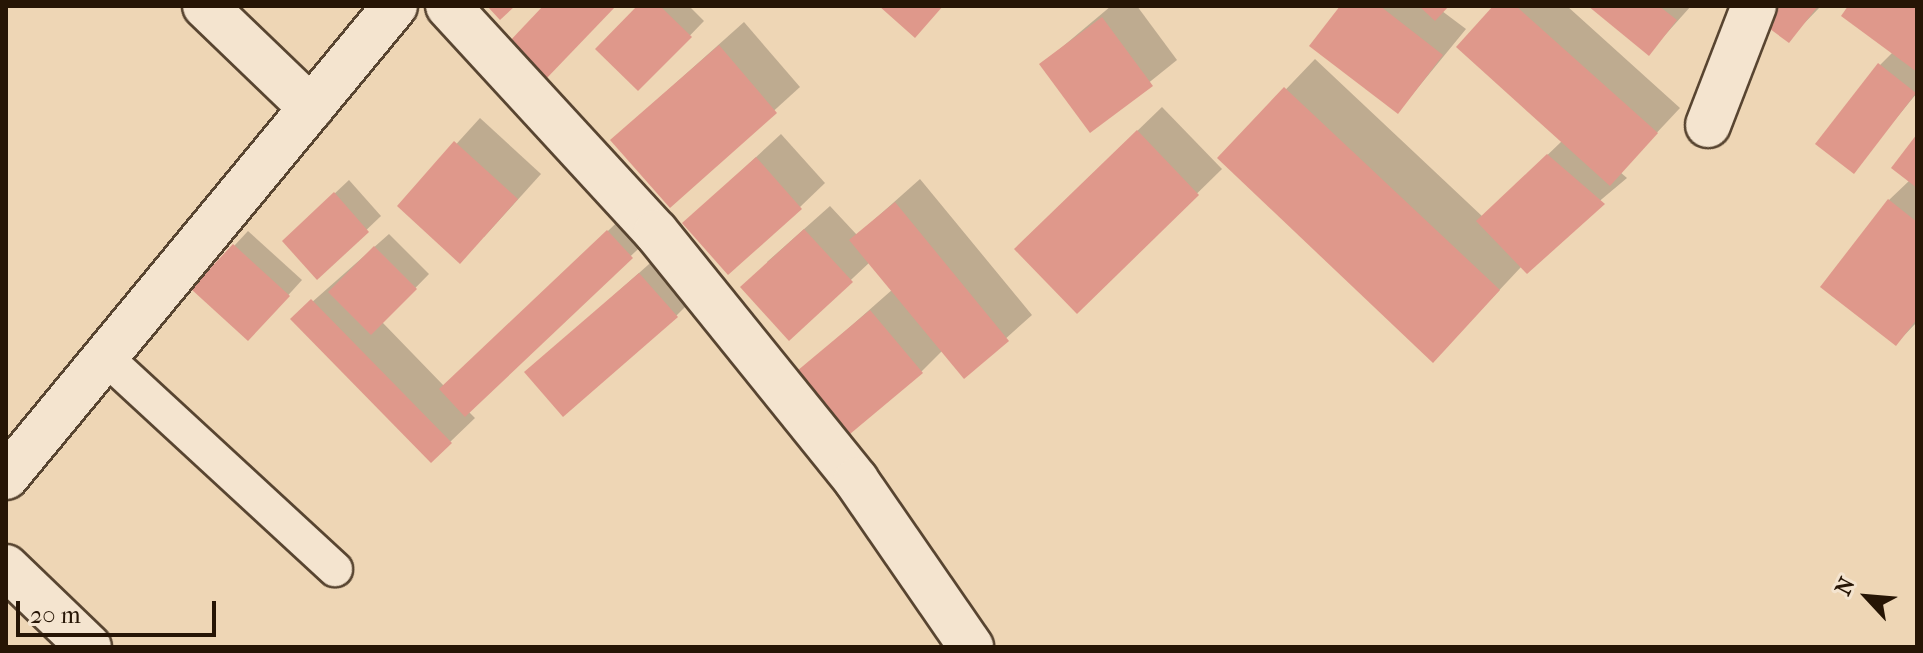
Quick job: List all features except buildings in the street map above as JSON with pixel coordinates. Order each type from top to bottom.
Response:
[{"type":"street","points":[[205,6],[311,108]]},
{"type":"street","points":[[6,477],[395,6]]},
{"type":"street","points":[[448,6],[656,232],[856,480],[971,647]]},
{"type":"street","points":[[1708,125],[1754,6]]},
{"type":"street","points":[[6,567],[89,647]]},
{"type":"lane","points":[[105,357],[335,569]]}]
